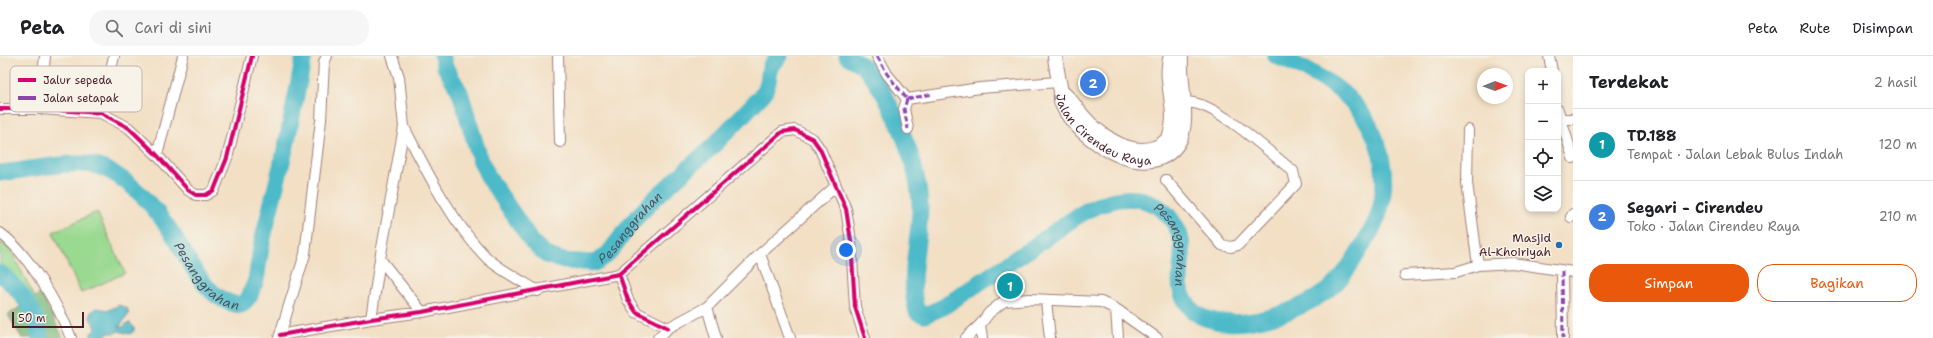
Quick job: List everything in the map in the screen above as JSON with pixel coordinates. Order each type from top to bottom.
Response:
[{"type":"main road","name":"Jalan Cirendeu Raya","points":[[1055,56],[1061,102],[1077,126],[1094,142],[1114,154],[1141,161],[1162,157],[1178,144],[1184,125],[1169,72],[1171,56]]},
{"type":"main road","name":"Jalan Cirendeu Raya","points":[[1177,102],[1181,56]]},
{"type":"street","points":[[43,66],[44,56]]},
{"type":"street","points":[[112,66],[114,56]]},
{"type":"street","points":[[157,154],[183,56]]},
{"type":"street","points":[[86,112],[101,113],[129,128],[157,154],[188,190],[196,195],[206,195],[214,190],[227,158],[252,56]]},
{"type":"street","points":[[327,56],[324,62],[321,120],[305,254],[279,337],[371,319],[422,312],[538,291],[619,274],[782,132],[795,130],[813,139],[820,149],[846,209],[851,242],[855,307],[865,338]]},
{"type":"street","points":[[371,319],[380,259],[404,127],[399,77],[392,56]]},
{"type":"street","points":[[558,56],[560,142]]},
{"type":"street","points":[[877,56],[887,74],[907,99]]},
{"type":"street","points":[[1549,56],[1551,68]]},
{"type":"street","points":[[907,99],[980,88],[1059,87]]},
{"type":"street","points":[[907,99],[904,109],[908,129]]},
{"type":"street","points":[[1166,180],[1222,245],[1231,247],[1238,245],[1296,184],[1293,171],[1228,120],[1197,103],[1177,102]]},
{"type":"street","points":[[1561,115],[1573,118]]},
{"type":"street","points":[[1561,120],[1573,158]]},
{"type":"street","points":[[404,127],[442,195],[467,235],[488,259],[538,291]]},
{"type":"street","points":[[1468,130],[1467,183],[1478,265]]},
{"type":"street","points":[[658,338],[668,328],[707,307],[760,254],[836,186]]},
{"type":"street","points":[[0,233],[10,240],[31,266],[65,322],[71,338]]},
{"type":"street","points":[[760,254],[790,338]]},
{"type":"street","points":[[380,259],[422,312]]},
{"type":"street","points":[[1405,275],[1456,272],[1478,265],[1513,263],[1573,272]]},
{"type":"street","points":[[1562,271],[1563,338]]},
{"type":"street","points":[[619,274],[628,300],[636,312],[668,328]]},
{"type":"street","points":[[966,338],[980,325],[989,313],[1004,301],[1029,299],[1101,302],[1116,309],[1157,338]]},
{"type":"street","points":[[1046,300],[1050,338]]},
{"type":"street","points":[[707,307],[716,338]]},
{"type":"street","points":[[1116,309],[1118,338]]},
{"type":"street","points":[[980,325],[982,338]]},
{"type":"green space","points":[[97,212],[125,273],[81,293],[53,232]]},
{"type":"green space","points":[[0,242],[10,249],[56,338],[34,314],[22,295],[0,273]]},
{"type":"green space","points":[[41,293],[63,338],[22,338],[8,315]]},
{"type":"water","points":[[119,305],[127,308],[129,314],[119,327],[124,327],[126,324],[130,323],[134,327],[134,331],[130,334],[119,331],[108,333],[104,337],[91,337],[91,333],[96,328],[90,318],[91,312],[96,308],[109,310]]},
{"type":"waterway","name":"Pesanggrahan","points":[[0,173],[49,166],[87,164],[97,166],[119,177],[130,184],[149,203],[172,233],[192,267],[208,288],[218,297],[241,305],[249,297],[256,280],[262,242],[286,146],[304,56]]},
{"type":"waterway","name":"Pesanggrahan","points":[[442,56],[445,67],[460,92],[480,159],[489,178],[532,242],[546,255],[564,261],[594,263],[608,254],[634,220],[655,198],[714,145],[764,93],[768,82],[770,67],[780,56]]},
{"type":"waterway","name":"Pesanggrahan","points":[[847,56],[863,66],[874,79],[894,113],[910,153],[919,191],[920,208],[913,287],[917,312],[925,315],[943,307],[1042,241],[1072,219],[1088,210],[1121,199],[1138,199],[1147,201],[1164,211],[1176,226],[1182,244],[1180,278],[1181,291],[1188,305],[1194,312],[1209,319],[1227,322],[1247,322],[1288,312],[1324,293],[1337,282],[1356,257],[1371,231],[1383,198],[1384,186],[1380,151],[1368,124],[1359,110],[1336,88],[1308,71],[1276,56]]},
{"type":"waterway","name":"Pesanggrahan","points":[[0,273],[21,294],[32,310],[39,328],[40,338]]},
{"type":"marked path","points":[[877,56],[887,74],[907,99]]},
{"type":"marked path","points":[[907,99],[933,94]]},
{"type":"marked path","points":[[907,99],[904,109],[908,129]]},
{"type":"marked path","points":[[1562,271],[1563,338]]},
{"type":"cycle path","points":[[86,112],[101,113],[129,128],[157,155],[188,190],[196,195],[206,195],[214,190],[227,158],[252,56]]},
{"type":"cycle path","points":[[0,109],[10,109]]},
{"type":"cycle path","points":[[668,328],[636,312],[628,300],[619,274],[782,132],[795,130],[813,139],[820,149],[846,209],[851,241],[855,307],[865,338]]},
{"type":"cycle path","points":[[280,335],[371,319],[422,312],[619,274]]},
{"type":"place","name":"Segari - Cirendeu","points":[[1093,83]]},
{"type":"place","name":"Masjid Al-Khoiriyah","points":[[1559,245]]},
{"type":"place","name":"TD.188","points":[[1010,286]]}]
